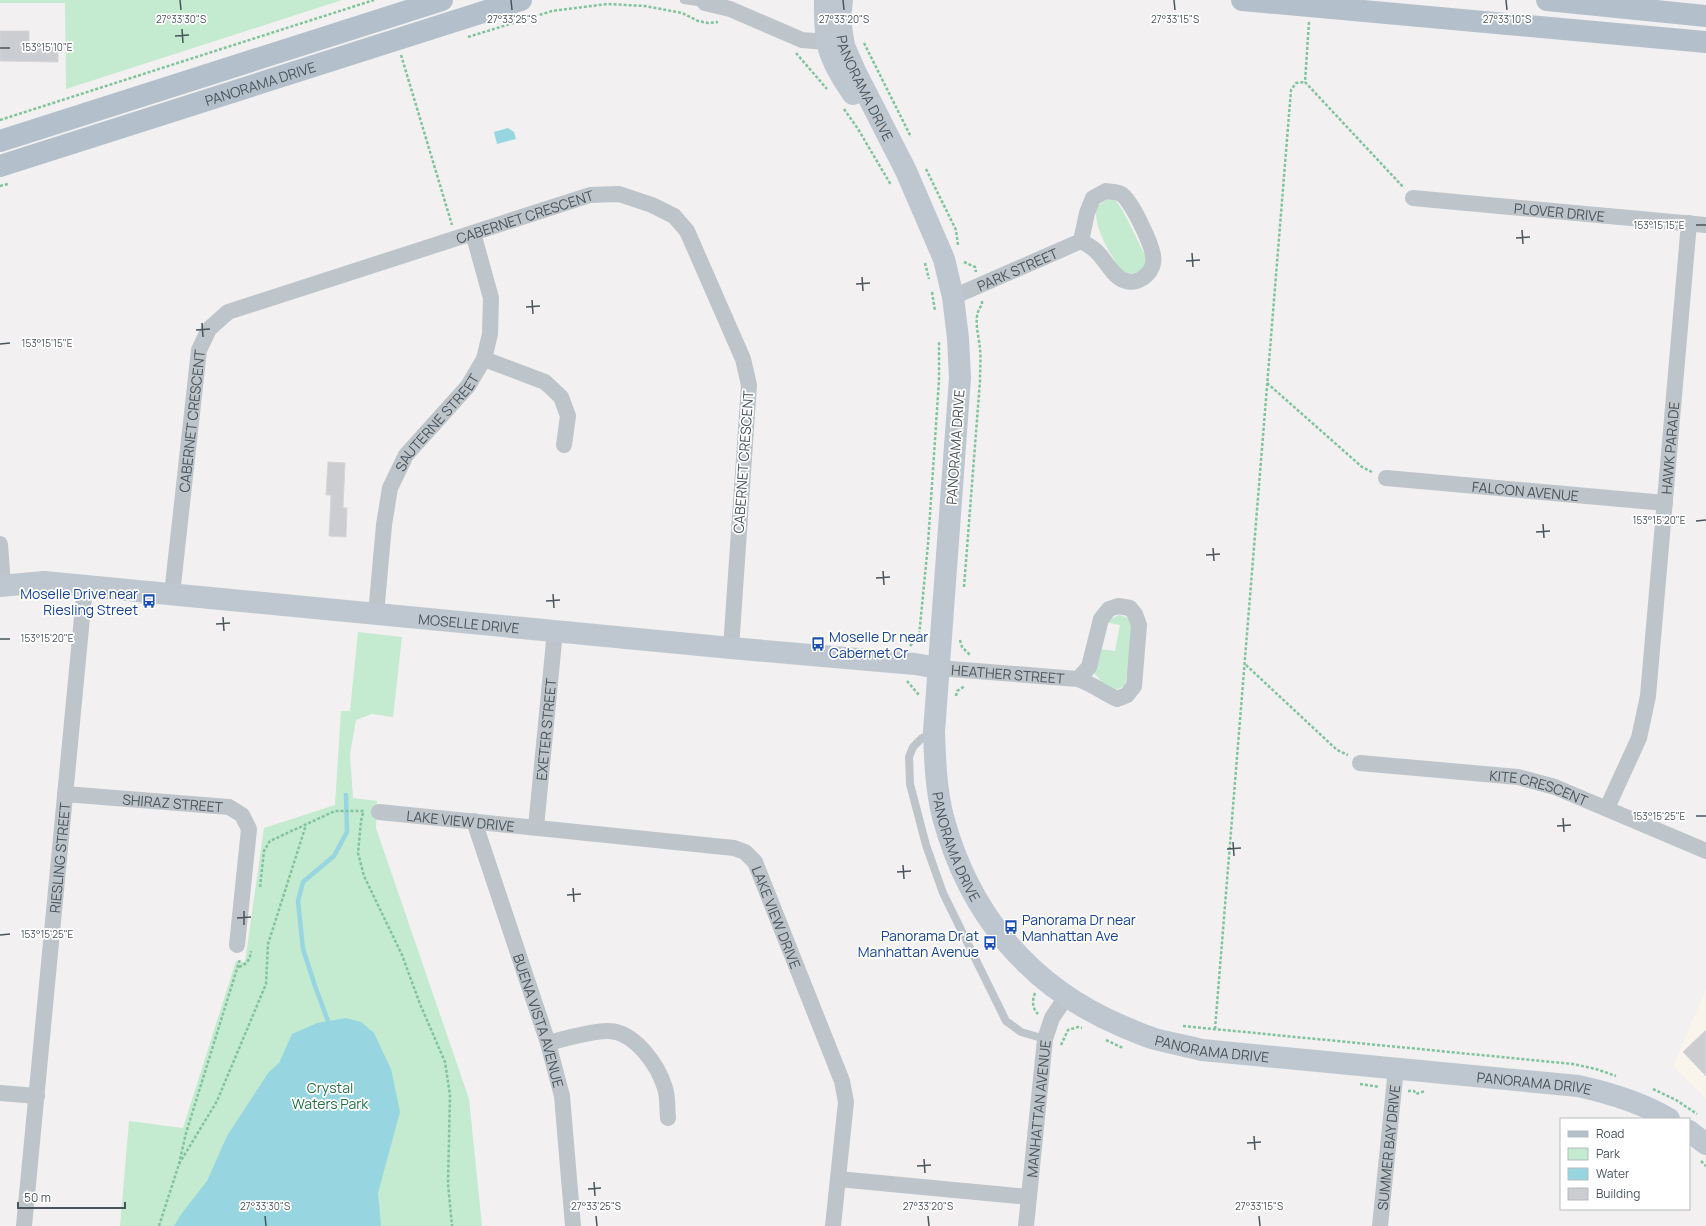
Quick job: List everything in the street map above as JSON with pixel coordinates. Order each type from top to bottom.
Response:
[{"type":"main road","name":"PANORAMA DRIVE","points":[[0,141],[442,0]]},
{"type":"main road","name":"PANORAMA DRIVE","points":[[0,166],[400,53],[521,0]]},
{"type":"main road","points":[[1242,0],[1706,42]]},
{"type":"main road","points":[[1547,0],[1706,16]]},
{"type":"street","name":"PANORAMA DRIVE","points":[[825,0],[824,22],[826,42],[832,60],[851,90],[915,168]]},
{"type":"street","name":"PANORAMA DRIVE","points":[[842,0],[840,20],[844,46],[855,71],[915,168],[944,260],[953,297],[958,338],[960,378],[938,668],[934,732],[935,774],[943,815],[951,844],[969,886],[996,930],[1030,969],[1066,997],[1102,1018],[1153,1039],[1202,1050],[1395,1079],[1578,1086],[1600,1090],[1642,1104],[1667,1118]]},
{"type":"street","name":"PANORAMA DRIVE","points":[[704,3],[730,9],[802,40],[826,42]]},
{"type":"street","points":[[1106,192],[1121,194],[1130,202],[1151,246],[1154,258],[1149,273],[1142,279],[1127,282],[1117,276],[1097,252],[1081,241],[1087,213],[1093,198],[1106,192]]},
{"type":"street","name":"CABERNET CRESCENT","points":[[172,594],[199,350],[209,329],[228,312],[590,195],[619,194],[652,205],[674,216],[687,231],[743,359],[749,385],[731,648]]},
{"type":"street","name":"PLOVER DRIVE","points":[[1413,198],[1706,225]]},
{"type":"street","name":"HAWK PARADE","points":[[1608,808],[1639,738],[1648,696],[1689,224]]},
{"type":"street","name":"SAUTERNE STREET","points":[[376,614],[384,525],[390,488],[406,455],[468,386],[484,359],[490,334],[491,298],[473,233]]},
{"type":"street","name":"PARK STREET","points":[[953,297],[1081,241]]},
{"type":"street","points":[[484,359],[545,382],[561,397],[568,416],[564,445]]},
{"type":"street","name":"FALCON AVENUE","points":[[1386,478],[1665,504]]},
{"type":"street","points":[[0,544],[2,586]]},
{"type":"street","name":"MOSELLE DRIVE","points":[[2,586],[44,582],[731,648],[914,664],[938,668]]},
{"type":"street","name":"RIESLING STREET","points":[[24,1226],[85,586]]},
{"type":"street","name":"HEATHER STREET","points":[[938,668],[1078,679],[1088,682],[1098,690],[1117,699],[1127,696],[1134,686],[1140,625],[1135,614],[1130,608],[1118,606],[1109,609],[1101,619],[1090,668],[1078,679]]},
{"type":"street","name":"EXETER STREET","points":[[536,827],[555,631]]},
{"type":"street","name":"KITE CRESCENT","points":[[1360,763],[1518,778],[1555,787],[1608,808],[1706,851]]},
{"type":"street","name":"SHIRAZ STREET","points":[[65,794],[229,807],[242,816],[249,830],[245,946]]},
{"type":"street","name":"LAKE VIEW DRIVE","points":[[372,811],[734,848],[745,852],[755,862],[842,1081],[846,1102],[833,1226]]},
{"type":"street","name":"BUENA VISTA AVENUE","points":[[474,821],[548,1043],[562,1096],[573,1226]]},
{"type":"street","name":"MANHATTAN AVENUE","points":[[1026,1226],[1045,1039],[1052,1018],[1066,997]]},
{"type":"street","points":[[548,1043],[609,1031],[626,1036],[643,1048],[654,1064],[665,1088],[668,1118]]},
{"type":"street","name":"SUMMER BAY DRIVE","points":[[1380,1226],[1395,1079]]},
{"type":"street","points":[[0,1093],[36,1096]]},
{"type":"street","points":[[1694,1124],[1706,1144]]},
{"type":"street","points":[[838,1179],[1029,1197]]},
{"type":"lane","name":"PANORAMA DRIVE","points":[[684,0],[704,3]]},
{"type":"lane","name":"PANORAMA DRIVE","points":[[934,732],[922,738],[913,748],[909,756],[910,784],[926,845],[943,893],[1006,1021],[1021,1032],[1045,1039]]},
{"type":"path","points":[[0,120],[374,0]]},
{"type":"path","points":[[462,39],[552,11],[608,4],[645,6],[682,13],[698,21],[708,23],[723,21]]},
{"type":"path","points":[[1310,6],[1305,82],[1413,198]]},
{"type":"path","points":[[864,43],[914,143]]},
{"type":"path","points":[[790,50],[795,53],[829,91]]},
{"type":"path","points":[[400,53],[456,239]]},
{"type":"path","points":[[1216,1029],[1291,90],[1296,83],[1305,82]]},
{"type":"path","points":[[839,103],[858,129],[892,188]]},
{"type":"path","points":[[915,168],[956,230],[959,246]]},
{"type":"path","points":[[0,186],[15,181]]},
{"type":"path","points":[[922,257],[932,292],[936,315]]},
{"type":"path","points":[[962,259],[965,264],[975,267],[982,305],[978,309],[977,318],[980,349],[980,381],[964,594]]},
{"type":"path","points":[[909,648],[919,636],[939,388],[939,338]]},
{"type":"path","points":[[1267,383],[1362,467],[1386,478]]},
{"type":"path","points":[[955,698],[957,691],[969,684],[971,654],[962,647],[961,633]]},
{"type":"path","points":[[1245,665],[1337,750],[1348,754],[1360,763]]},
{"type":"path","points":[[259,891],[264,851],[270,841],[335,811],[353,810]]},
{"type":"path","points":[[372,811],[361,821],[358,853],[364,876],[402,955],[420,1004],[445,1062],[450,1095],[448,1184],[452,1226]]},
{"type":"path","points":[[179,1164],[217,1101],[266,984],[268,944],[306,824]]},
{"type":"path","points":[[159,1226],[179,1164],[186,1133],[239,967],[245,965],[248,961],[245,946]]},
{"type":"path","points":[[1179,1026],[1573,1064],[1622,1077]]},
{"type":"path","points":[[1059,1048],[1068,1030],[1078,1027],[1083,1028]]},
{"type":"path","points":[[1102,1038],[1127,1049]]},
{"type":"path","points":[[1355,1082],[1366,1086],[1395,1079],[1414,1091],[1416,1094],[1431,1090]]},
{"type":"path","points":[[1650,1088],[1676,1100],[1690,1118]]},
{"type":"shaded area","points":[[1706,989],[1706,1099],[1673,1066]]},
{"type":"green space","points":[[0,0],[342,0],[66,89],[65,3],[0,3]]},
{"type":"green space","points":[[1108,199],[1116,201],[1123,211],[1147,259],[1141,270],[1138,272],[1122,273],[1100,233],[1096,216],[1096,207]]},
{"type":"green space","points":[[1119,615],[1129,618],[1133,629],[1125,686],[1115,690],[1102,682],[1094,673],[1100,649],[1115,651],[1120,625],[1105,622]]},
{"type":"green space","name":"Crystal Waters Park","points":[[358,632],[402,637],[393,717],[372,714],[356,720],[350,754],[353,798],[377,801],[376,828],[469,1099],[482,1226],[120,1226],[129,1121],[183,1128],[236,961],[245,962],[264,828],[335,805],[341,711],[350,711]]},
{"type":"water","points":[[508,128],[514,132],[516,139],[497,144],[494,132]]},
{"type":"water","points":[[346,1018],[361,1022],[374,1033],[391,1069],[400,1112],[378,1193],[381,1226],[174,1226],[182,1213],[207,1181],[227,1136],[268,1073],[279,1063],[292,1034],[317,1023]]},
{"type":"building","points":[[0,31],[29,31],[29,46],[58,47],[58,62],[0,61]]},
{"type":"building","points":[[328,462],[345,463],[343,508],[347,508],[346,537],[329,536],[331,495],[326,495]]},
{"type":"building","points":[[1706,1030],[1706,1076],[1683,1052]]},
{"type":"waterway","points":[[328,1021],[303,949],[298,901],[303,882],[334,856],[347,832],[346,795]]},
{"type":"place","name":"Moselle Drive near Riesling Street","points":[[149,601]]},
{"type":"place","name":"Moselle Dr near Cabernet Cr","points":[[818,644]]},
{"type":"place","name":"Panorama Dr near Manhattan Ave","points":[[1011,927]]},
{"type":"place","name":"Panorama Dr at Manhattan Avenue","points":[[990,943]]}]
